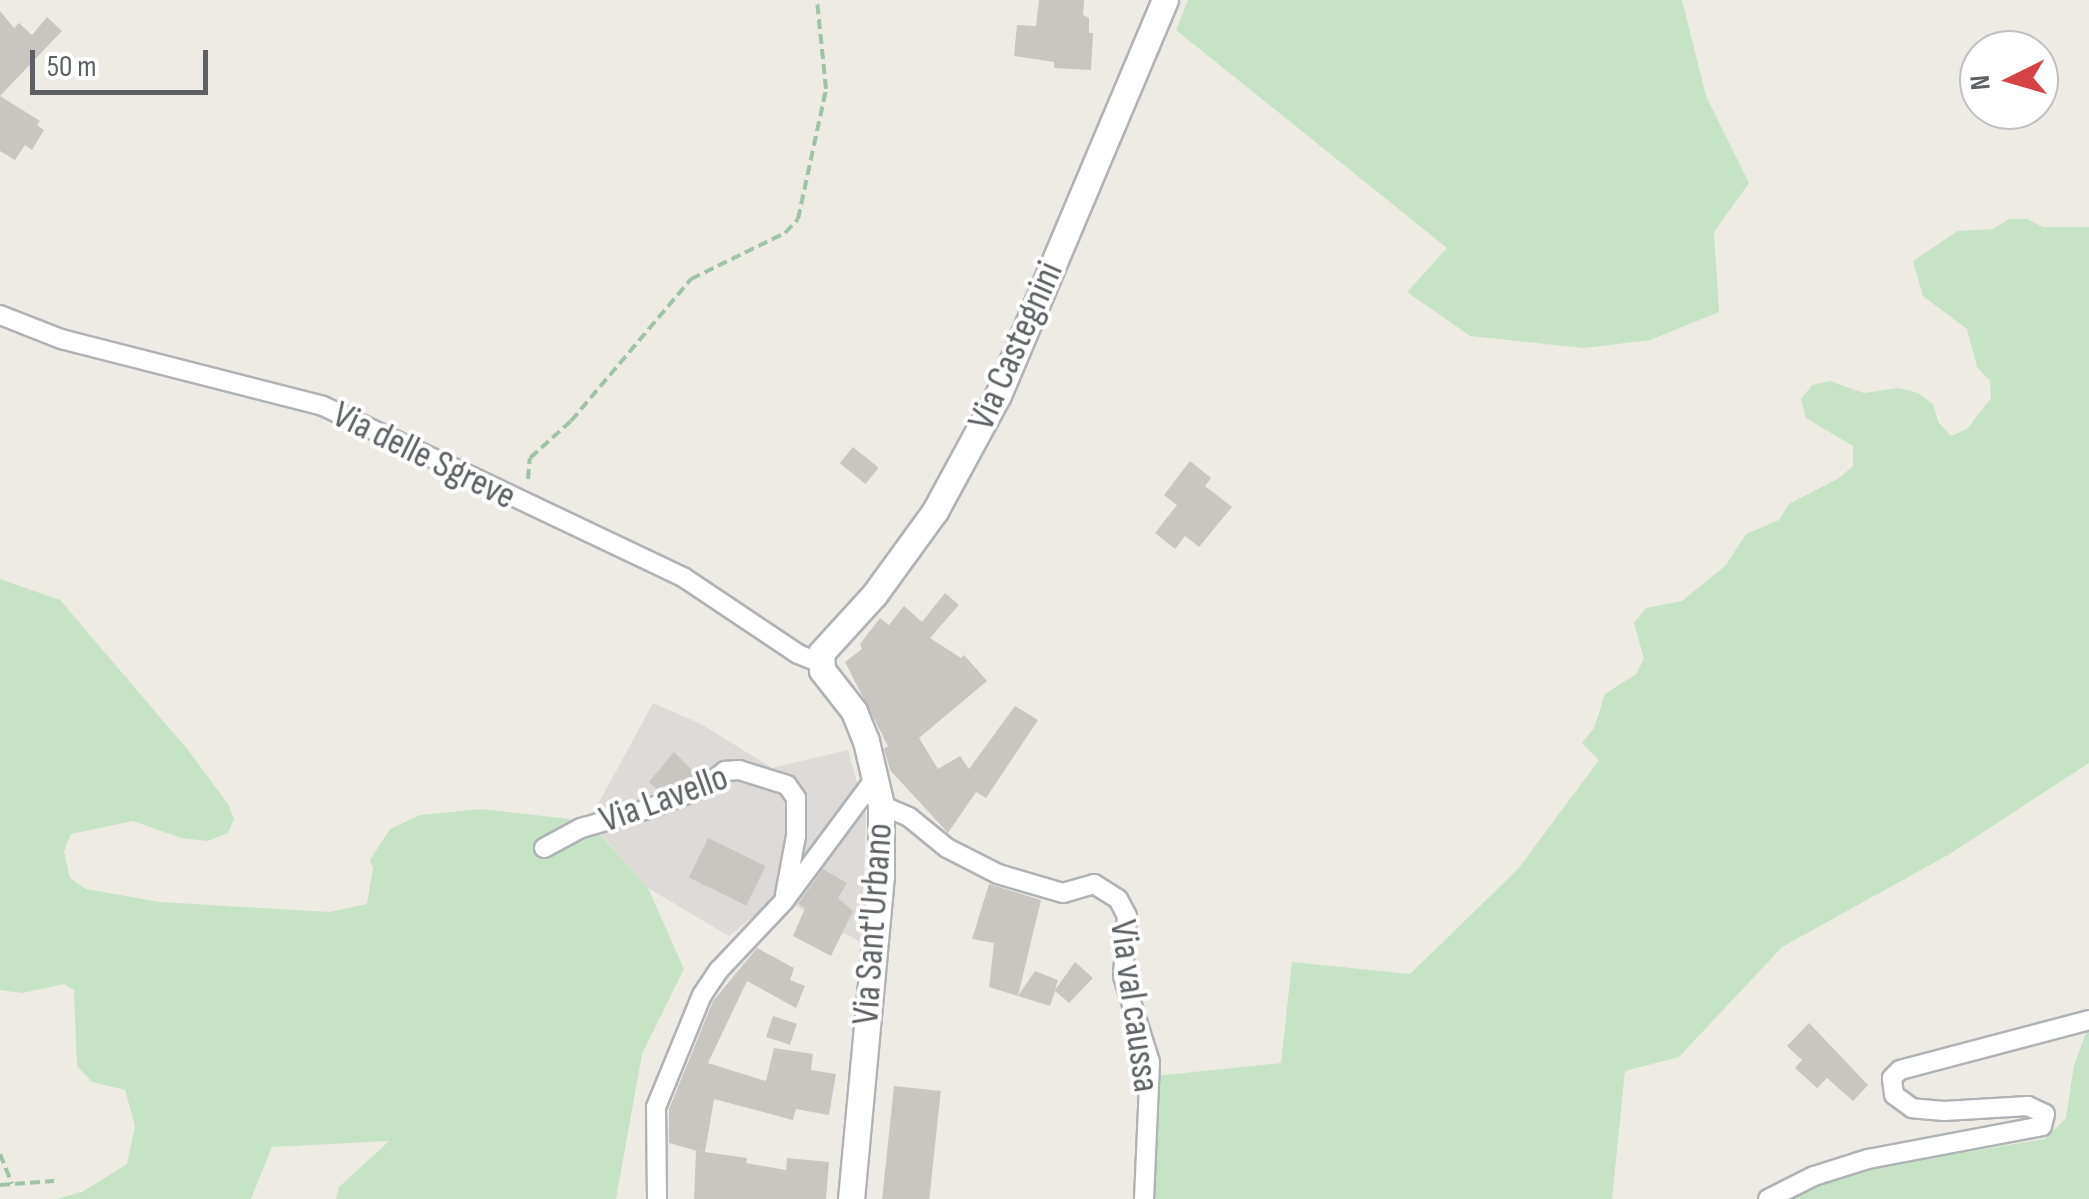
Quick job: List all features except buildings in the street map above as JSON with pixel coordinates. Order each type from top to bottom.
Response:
[{"type":"street","name":"Via Castegnini","points":[[820,664],[828,642],[874,594],[935,512],[998,395],[1165,0]]},
{"type":"street","name":"Via delle Sgreve","points":[[0,316],[60,339],[323,406],[684,577],[798,654],[820,664]]},
{"type":"street","name":"Via Sant'Urbano","points":[[820,664],[854,711],[877,776],[881,804],[881,876],[850,1199]]},
{"type":"street","name":"Via Lavello","points":[[544,848],[581,828],[645,810],[705,787],[725,771],[739,770],[786,785],[796,798],[796,836],[784,901]]},
{"type":"street","points":[[657,1199],[656,1107],[664,1078],[702,995],[718,970],[784,901],[877,776]]},
{"type":"street","name":"Via val caussa","points":[[881,804],[894,808],[947,848],[998,874],[1062,893],[1094,884],[1118,899],[1127,916],[1124,976],[1150,1062],[1144,1199]]},
{"type":"street","points":[[1768,1199],[1846,1164],[2042,1126],[2045,1114],[2028,1106],[1944,1111],[1907,1106],[1894,1096],[1892,1078],[1900,1070],[2089,1020]]},
{"type":"path","points":[[548,515],[526,475],[530,458],[571,421],[691,279],[785,234],[798,218],[826,89],[817,0]]},
{"type":"path","points":[[0,1154],[12,1184]]},
{"type":"path","points":[[0,1185],[54,1180]]},
{"type":"shaded area","points":[[653,703],[701,724],[772,768],[848,750],[866,815],[862,943],[778,896],[729,936],[648,888],[589,821]]},
{"type":"green space","points":[[1188,0],[1682,0],[1706,96],[1749,183],[1714,232],[1719,312],[1650,340],[1584,348],[1470,336],[1407,292],[1447,248],[1176,30]]},
{"type":"green space","points":[[2009,219],[2027,219],[2043,227],[2089,227],[2089,763],[1948,855],[1782,947],[1679,1057],[1625,1071],[1612,1199],[1137,1199],[1145,1077],[1281,1063],[1292,962],[1410,974],[1518,869],[1599,760],[1582,743],[1594,728],[1605,694],[1636,674],[1644,659],[1634,623],[1646,608],[1682,601],[1726,565],[1746,534],[1779,520],[1789,504],[1839,478],[1853,466],[1853,446],[1806,418],[1801,399],[1812,385],[1830,381],[1864,393],[1899,388],[1918,393],[1933,404],[1939,423],[1951,436],[1967,429],[1991,398],[1990,381],[1977,367],[1967,329],[1923,296],[1913,261],[1958,231],[1993,229]]},
{"type":"green space","points":[[0,579],[60,600],[188,750],[228,804],[234,819],[228,833],[208,841],[181,838],[133,821],[71,834],[64,851],[70,878],[86,889],[160,902],[329,912],[367,904],[373,868],[370,860],[390,829],[420,815],[481,809],[588,821],[648,888],[684,969],[642,1054],[616,1199],[336,1199],[339,1187],[389,1141],[272,1147],[251,1199],[56,1199],[82,1192],[127,1164],[135,1126],[125,1090],[92,1082],[77,1066],[74,990],[64,984],[23,993],[0,990]]},
{"type":"green space","points":[[2089,1025],[2089,1199],[1789,1199],[1847,1172],[2045,1139],[2066,1118],[2074,1065]]}]
